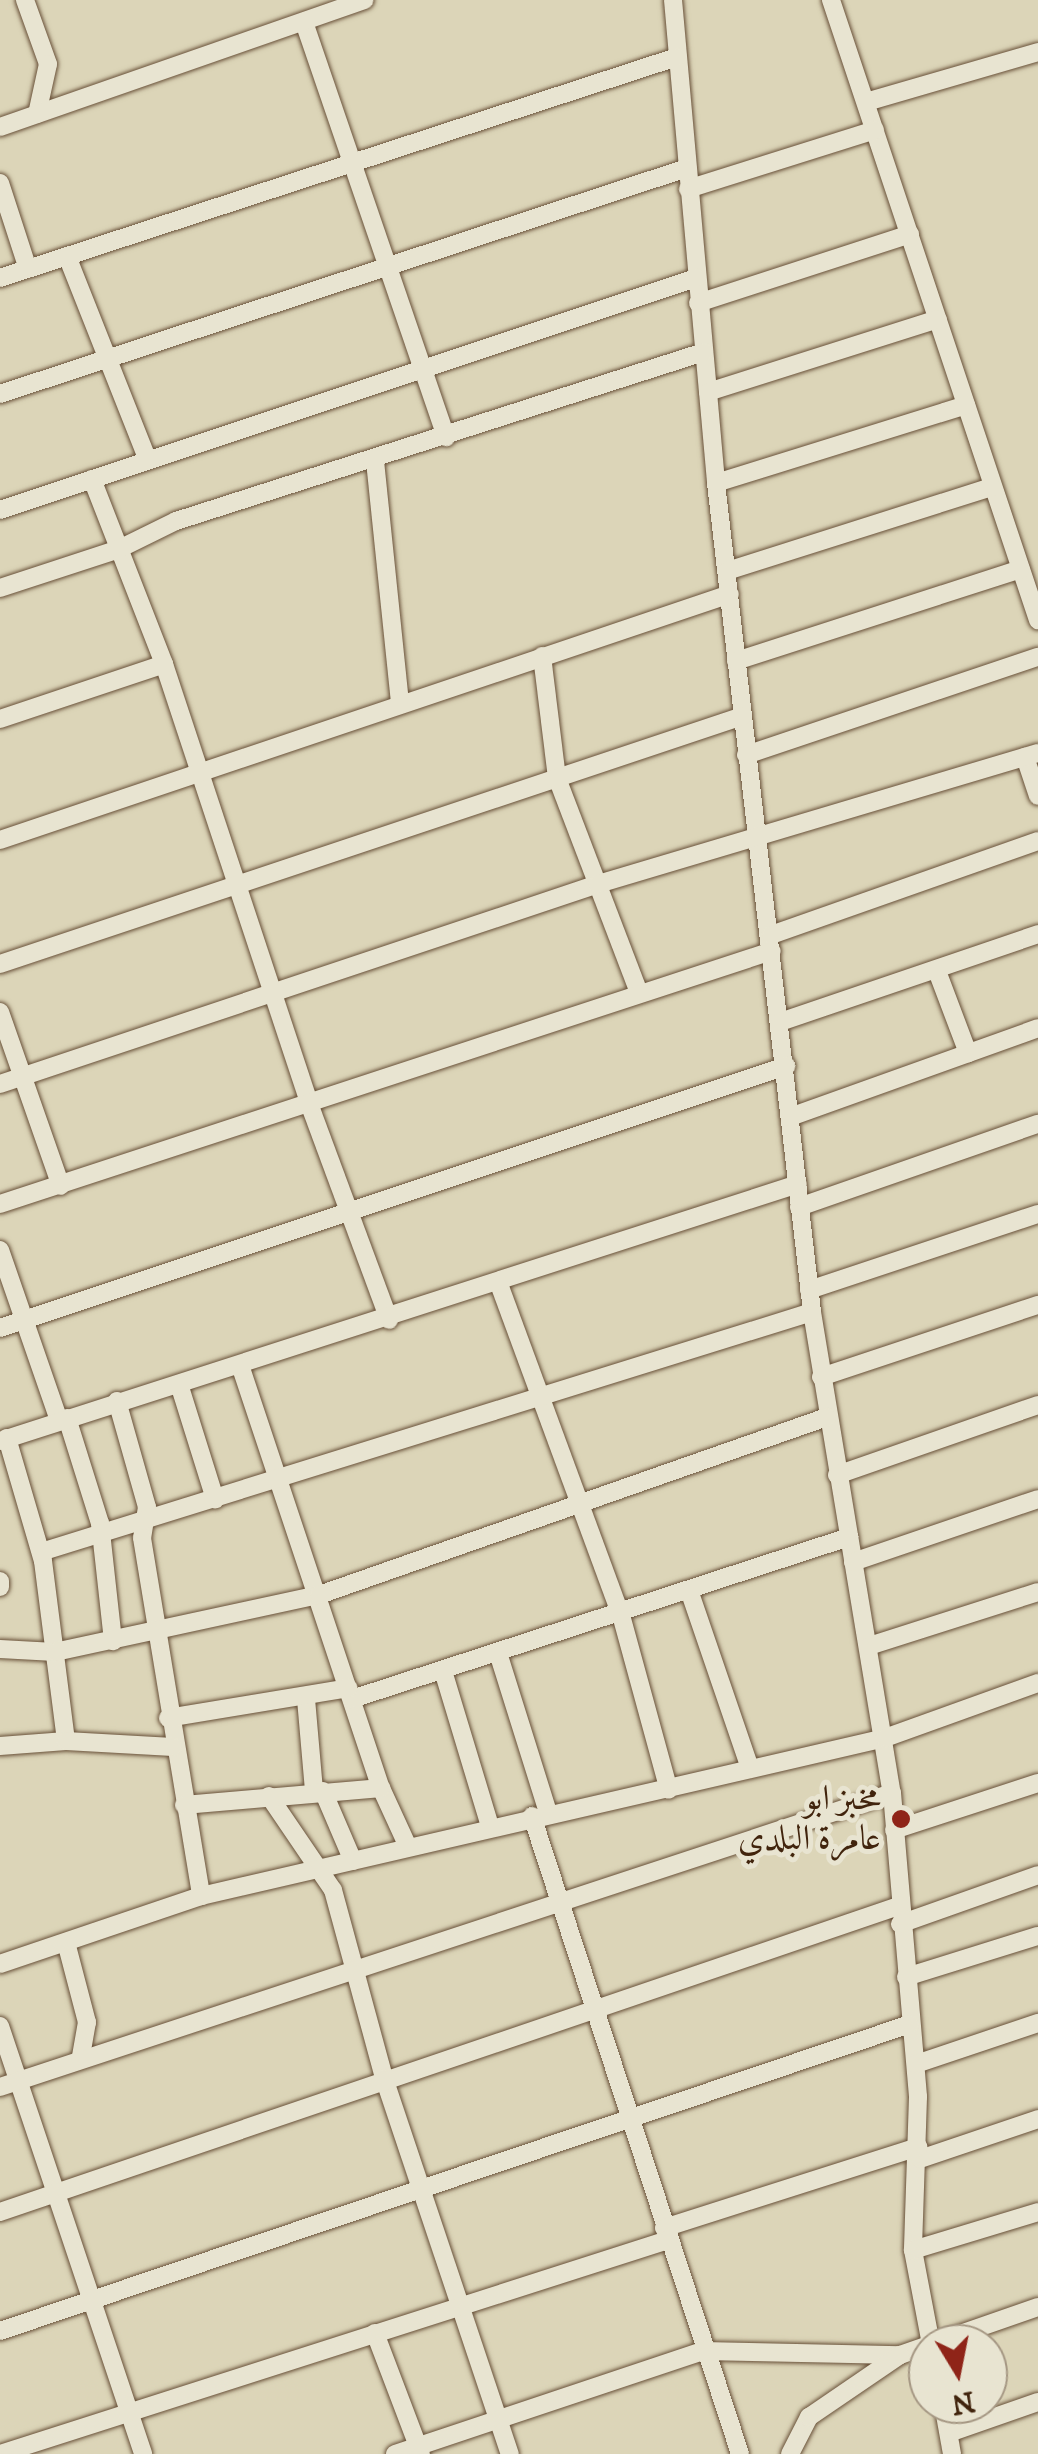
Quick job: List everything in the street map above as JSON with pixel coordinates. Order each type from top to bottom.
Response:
[{"type":"street","points":[[0,127],[365,0]]},
{"type":"street","points":[[673,0],[716,483],[809,1290],[820,1377],[892,1793],[916,2064],[919,2153],[913,2250],[927,2324]]},
{"type":"street","points":[[831,0],[1038,620]]},
{"type":"street","points":[[27,4],[48,64],[36,114]]},
{"type":"street","points":[[304,22],[426,369],[446,437]]},
{"type":"street","points":[[866,102],[1038,52]]},
{"type":"street","points":[[0,278],[353,159],[677,57]]},
{"type":"street","points":[[688,189],[875,130]]},
{"type":"street","points":[[0,394],[687,168]]},
{"type":"street","points":[[0,183],[28,269]]},
{"type":"street","points":[[698,303],[910,234]]},
{"type":"street","points":[[68,256],[147,458]]},
{"type":"street","points":[[0,510],[696,278]]},
{"type":"street","points":[[708,392],[938,319]]},
{"type":"street","points":[[0,588],[119,549],[176,520],[374,462],[704,352]]},
{"type":"street","points":[[716,483],[966,405]]},
{"type":"street","points":[[374,462],[400,704]]},
{"type":"street","points":[[92,479],[164,664],[310,1106],[389,1320]]},
{"type":"street","points":[[727,571],[992,487]]},
{"type":"street","points":[[736,662],[1021,569]]},
{"type":"street","points":[[0,840],[730,594]]},
{"type":"street","points":[[542,656],[557,778],[639,993]]},
{"type":"street","points":[[746,755],[1038,658]]},
{"type":"street","points":[[0,719],[164,664]]},
{"type":"street","points":[[0,964],[742,716]]},
{"type":"street","points":[[0,1084],[598,884],[1032,755],[1038,796]]},
{"type":"street","points":[[0,1204],[310,1106],[639,993],[1038,841]]},
{"type":"street","points":[[780,1022],[1038,934]]},
{"type":"street","points":[[937,971],[968,1053]]},
{"type":"street","points":[[0,1012],[61,1186]]},
{"type":"street","points":[[790,1117],[1038,1028]]},
{"type":"street","points":[[0,1328],[786,1066]]},
{"type":"street","points":[[799,1207],[1038,1124]]},
{"type":"street","points":[[66,1741],[40,1552],[4,1440],[117,1401],[389,1320],[798,1184]]},
{"type":"street","points":[[809,1290],[1038,1214]]},
{"type":"street","points":[[0,1250],[101,1533],[113,1641]]},
{"type":"street","points":[[500,1284],[621,1615],[669,1790]]},
{"type":"street","points":[[820,1377],[1038,1304]]},
{"type":"street","points":[[40,1552],[812,1312]]},
{"type":"street","points":[[240,1364],[381,1788],[408,1846]]},
{"type":"street","points":[[179,1384],[215,1499]]},
{"type":"street","points":[[117,1401],[149,1519],[142,1538],[168,1718],[200,1896]]},
{"type":"street","points":[[837,1475],[1038,1405]]},
{"type":"street","points":[[0,1649],[55,1652],[156,1635],[319,1596],[579,1499],[827,1417]]},
{"type":"street","points":[[854,1562],[1038,1500]]},
{"type":"street","points":[[168,1718],[351,1694],[444,1674],[690,1594],[849,1537]]},
{"type":"street","points":[[869,1646],[1038,1592]]},
{"type":"street","points":[[690,1594],[750,1768]]},
{"type":"street","points":[[499,1656],[540,1814],[557,1905],[740,2454]]},
{"type":"street","points":[[444,1674],[490,1826]]},
{"type":"street","points":[[0,1964],[67,1946],[200,1896],[540,1814],[669,1790],[885,1738],[1038,1682]]},
{"type":"street","points":[[306,1699],[318,1791],[353,1861]]},
{"type":"street","points":[[0,1746],[66,1741],[174,1748]]},
{"type":"street","points":[[894,1830],[1038,1783]]},
{"type":"street","points":[[184,1805],[381,1788]]},
{"type":"street","points":[[8,2084],[81,2056],[557,1905],[892,1793]]},
{"type":"street","points":[[270,1796],[333,1890],[351,1968],[384,2078],[510,2454]]},
{"type":"street","points":[[0,2212],[591,2006],[1038,1876]]},
{"type":"street","points":[[906,1977],[1038,1936]]},
{"type":"street","points":[[67,1946],[87,2022],[81,2056]]},
{"type":"street","points":[[0,2331],[910,2024]]},
{"type":"street","points":[[916,2064],[1038,2024]]},
{"type":"street","points":[[0,2026],[8,2084],[54,2195],[143,2454]]},
{"type":"street","points":[[0,2454],[458,2307],[666,2234],[1038,2119]]},
{"type":"street","points":[[913,2250],[1038,2212]]},
{"type":"street","points":[[987,2324],[1038,2307]]},
{"type":"street","points":[[375,2333],[420,2450]]},
{"type":"street","points":[[395,2454],[420,2450],[703,2351],[900,2355]]},
{"type":"street","points":[[790,2454],[809,2417],[908,2352]]},
{"type":"street","points":[[950,2433],[1038,2402]]},
{"type":"street","points":[[948,2424],[952,2454]]},
{"type":"place","name":"مخبز ابو عامرة البلدي","points":[[901,1819]]}]
